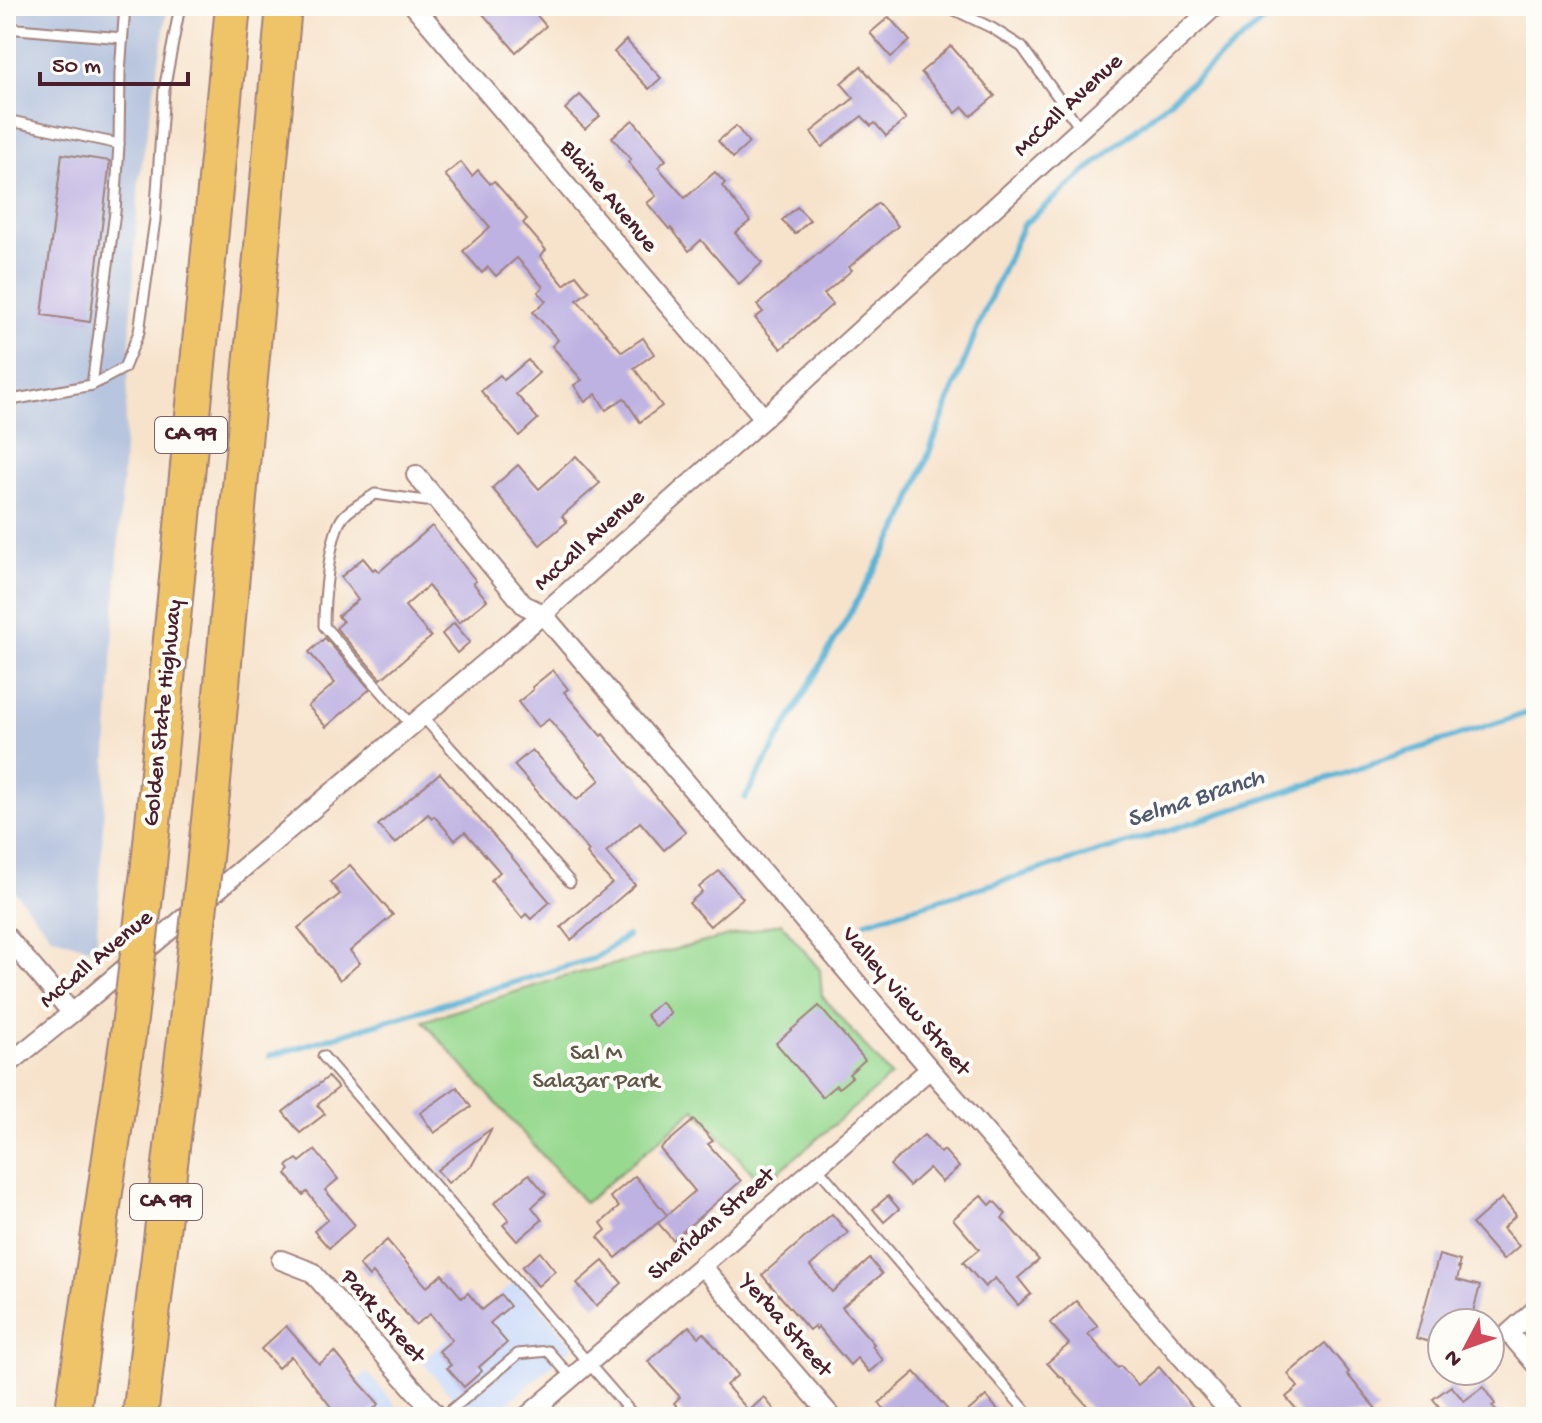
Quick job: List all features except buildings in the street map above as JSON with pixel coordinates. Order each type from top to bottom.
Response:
[{"type":"highway","name":"Golden State Highway","points":[[72,1417],[128,1035],[149,864],[233,6]]},
{"type":"highway","name":"CA 99","points":[[142,1417],[212,793],[284,6]]},
{"type":"street","name":"Blaine Avenue","points":[[414,6],[764,418]]},
{"type":"street","name":"McCall Avenue","points":[[6,1066],[543,614],[764,418],[1215,6]]},
{"type":"street","name":"Valley View Street","points":[[416,475],[524,605],[543,614],[930,1069],[1234,1417]]},
{"type":"street","points":[[6,936],[72,1013]]},
{"type":"street","name":"Sheridan Street","points":[[526,1417],[930,1069]]},
{"type":"street","name":"Park Street","points":[[281,1260],[312,1272],[441,1417]]},
{"type":"street","name":"Yerba Street","points":[[702,1266],[832,1417]]},
{"type":"street","points":[[1536,1309],[1509,1333],[1536,1365]]},
{"type":"lane","points":[[92,385],[115,212],[125,6]]},
{"type":"lane","points":[[6,401],[92,385],[124,368],[139,332],[155,220],[164,90],[180,6]]},
{"type":"lane","points":[[946,6],[992,28],[1022,47],[1080,128]]},
{"type":"lane","points":[[6,28],[122,38]]},
{"type":"lane","points":[[6,120],[119,144]]},
{"type":"lane","points":[[437,501],[375,494],[342,517],[331,550],[324,626],[570,882]]},
{"type":"lane","points":[[323,1056],[635,1417]]},
{"type":"lane","points":[[817,1167],[1031,1417]]},
{"type":"lane","points":[[441,1417],[518,1354],[548,1351],[572,1378]]},
{"type":"shaded area","points":[[6,6],[168,6],[139,181],[96,950],[51,936],[6,881]]},
{"type":"shaded area","points":[[517,1280],[574,1346],[491,1417],[470,1417],[421,1361]]},
{"type":"shaded area","points":[[367,1372],[402,1413],[397,1417],[314,1417]]},
{"type":"green space","name":"Sal M Salazar Park","points":[[781,923],[820,970],[822,996],[891,1076],[763,1185],[695,1109],[585,1203],[423,1021],[563,977]]},
{"type":"waterway","points":[[745,798],[903,520],[980,321],[1023,225],[1281,6]]},
{"type":"waterway","name":"Selma Branch","points":[[866,922],[1148,837],[1536,710]]},
{"type":"waterway","points":[[270,1056],[595,958],[627,936]]}]
